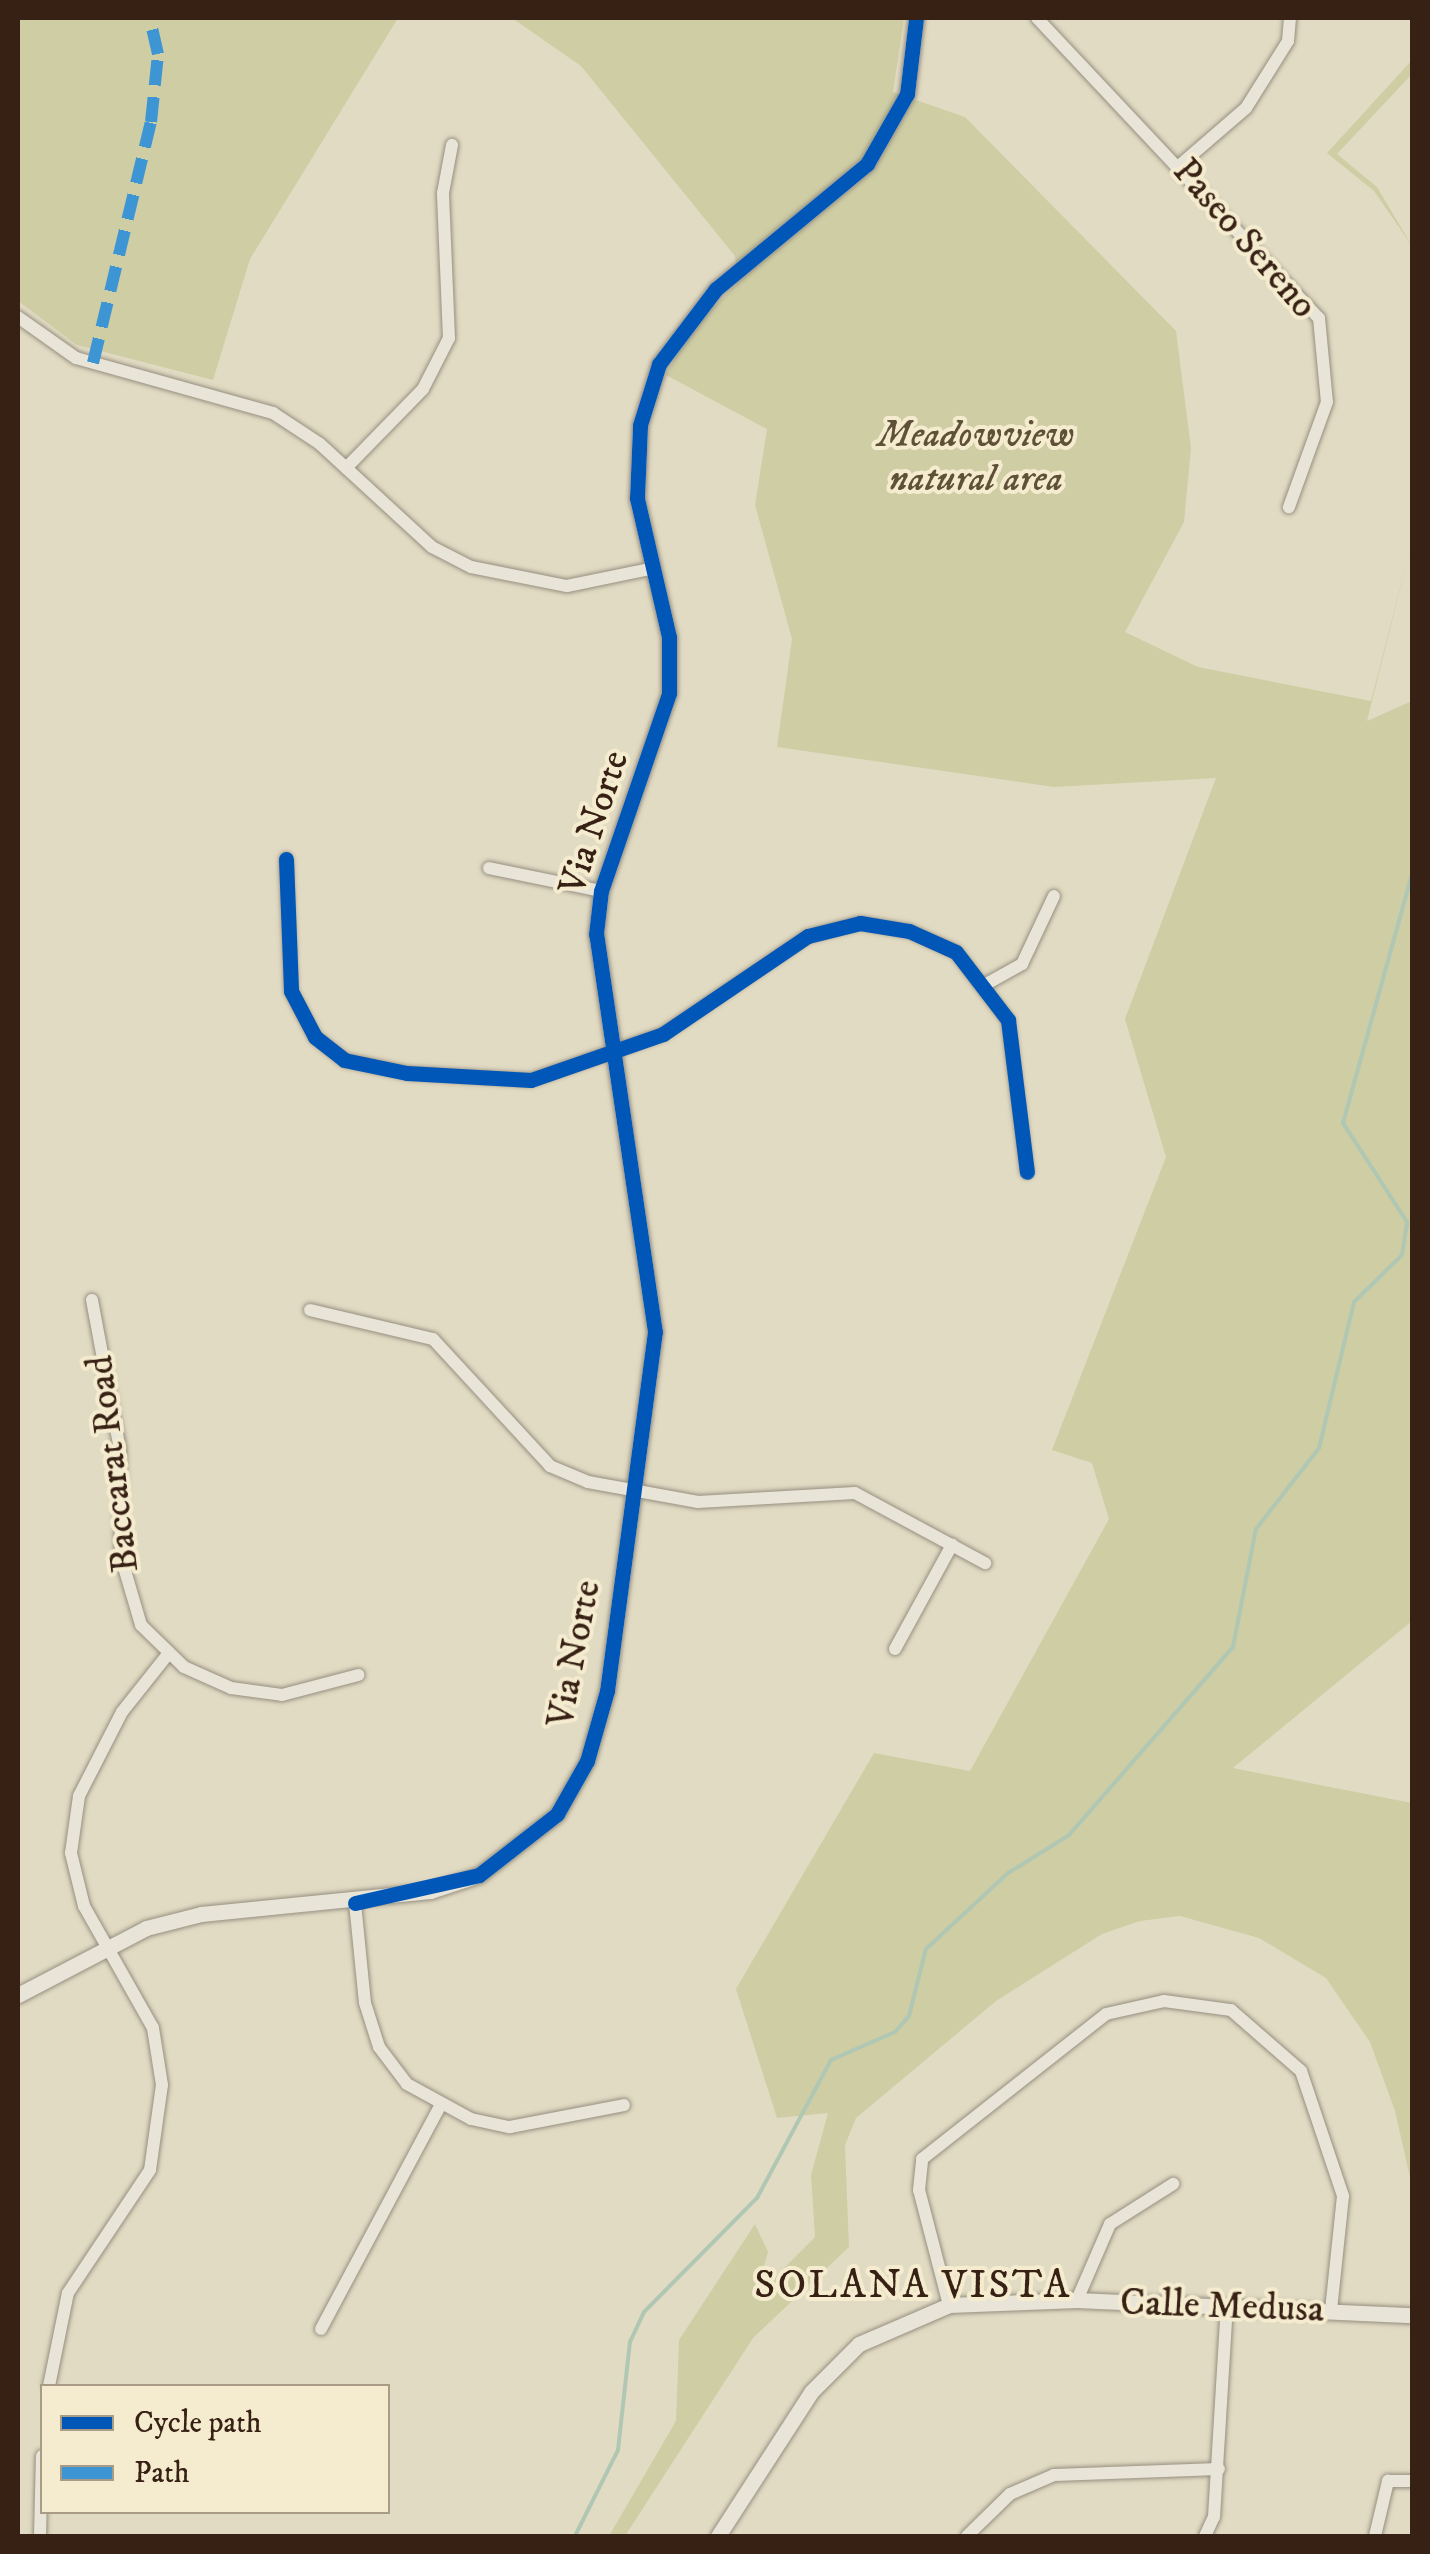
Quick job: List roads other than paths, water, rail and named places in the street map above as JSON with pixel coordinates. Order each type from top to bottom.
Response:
[{"type":"street","name":"Via Norte","points":[[18,1995],[106,1944],[201,1914],[355,1903],[479,1875],[557,1814],[587,1761],[606,1692],[655,1332],[598,994],[601,891],[670,693],[669,637],[650,569],[637,498],[640,425],[659,364],[716,289],[867,164],[907,94],[916,18]]},
{"type":"street","name":"Paseo Sereno","points":[[1037,18],[1180,165],[1318,318],[1327,402],[1290,508]]},
{"type":"street","points":[[1180,165],[1246,108],[1288,41],[1290,18]]},
{"type":"street","points":[[346,468],[423,388],[449,338],[443,194],[452,146]]},
{"type":"street","points":[[18,318],[76,358],[273,414],[346,468],[432,547],[471,567],[567,586],[650,569]]},
{"type":"street","points":[[286,860],[292,991],[316,1036],[344,1060],[531,1080],[663,1034],[808,936],[860,924],[956,952],[988,983],[1008,1020],[1027,1172]]},
{"type":"street","points":[[489,868],[601,891]]},
{"type":"street","points":[[988,983],[1022,964],[1054,896]]},
{"type":"street","name":"Baccarat Road","points":[[92,1300],[120,1450],[121,1558],[141,1625],[169,1654],[231,1688],[282,1695],[358,1676]]},
{"type":"street","points":[[310,1310],[433,1339],[550,1466],[635,1491],[698,1502],[854,1493],[985,1563]]},
{"type":"street","points":[[896,1650],[952,1545]]},
{"type":"street","points":[[49,2384],[68,2293],[150,2170],[162,2085],[152,2028],[84,1906],[71,1852],[79,1796],[122,1712],[169,1654]]},
{"type":"street","points":[[355,1903],[380,2048],[407,2084],[440,2106],[510,2126],[624,2106]]},
{"type":"street","points":[[950,2305],[919,2190],[922,2159],[1106,2014],[1164,2001],[1231,2010],[1301,2071],[1342,2196],[1331,2311]]},
{"type":"street","points":[[320,2329],[440,2106]]},
{"type":"street","points":[[1077,2300],[1110,2224],[1173,2184]]},
{"type":"street","name":"Calle Medusa","points":[[718,2536],[823,2380],[859,2344],[950,2305],[1077,2300],[1412,2315]]},
{"type":"street","points":[[1206,2536],[1219,2470],[1227,2307]]},
{"type":"street","points":[[968,2536],[1010,2494],[1054,2475],[1219,2470]]},
{"type":"street","points":[[1375,2536],[1388,2481],[1412,2481]]},
{"type":"waterway","points":[[575,2536],[618,2450],[630,2342],[644,2312],[757,2198],[831,2060],[895,2032],[909,2016],[926,1949],[1008,1873],[1069,1835],[1233,1647],[1256,1529],[1319,1448],[1354,1302],[1402,1255],[1407,1222],[1343,1123],[1412,875]]},
{"type":"district","name":"SOLANA VISTA","points":[[913,2286]]},
{"type":"park label","name":"Meadowview natural area","points":[[976,458]]}]
